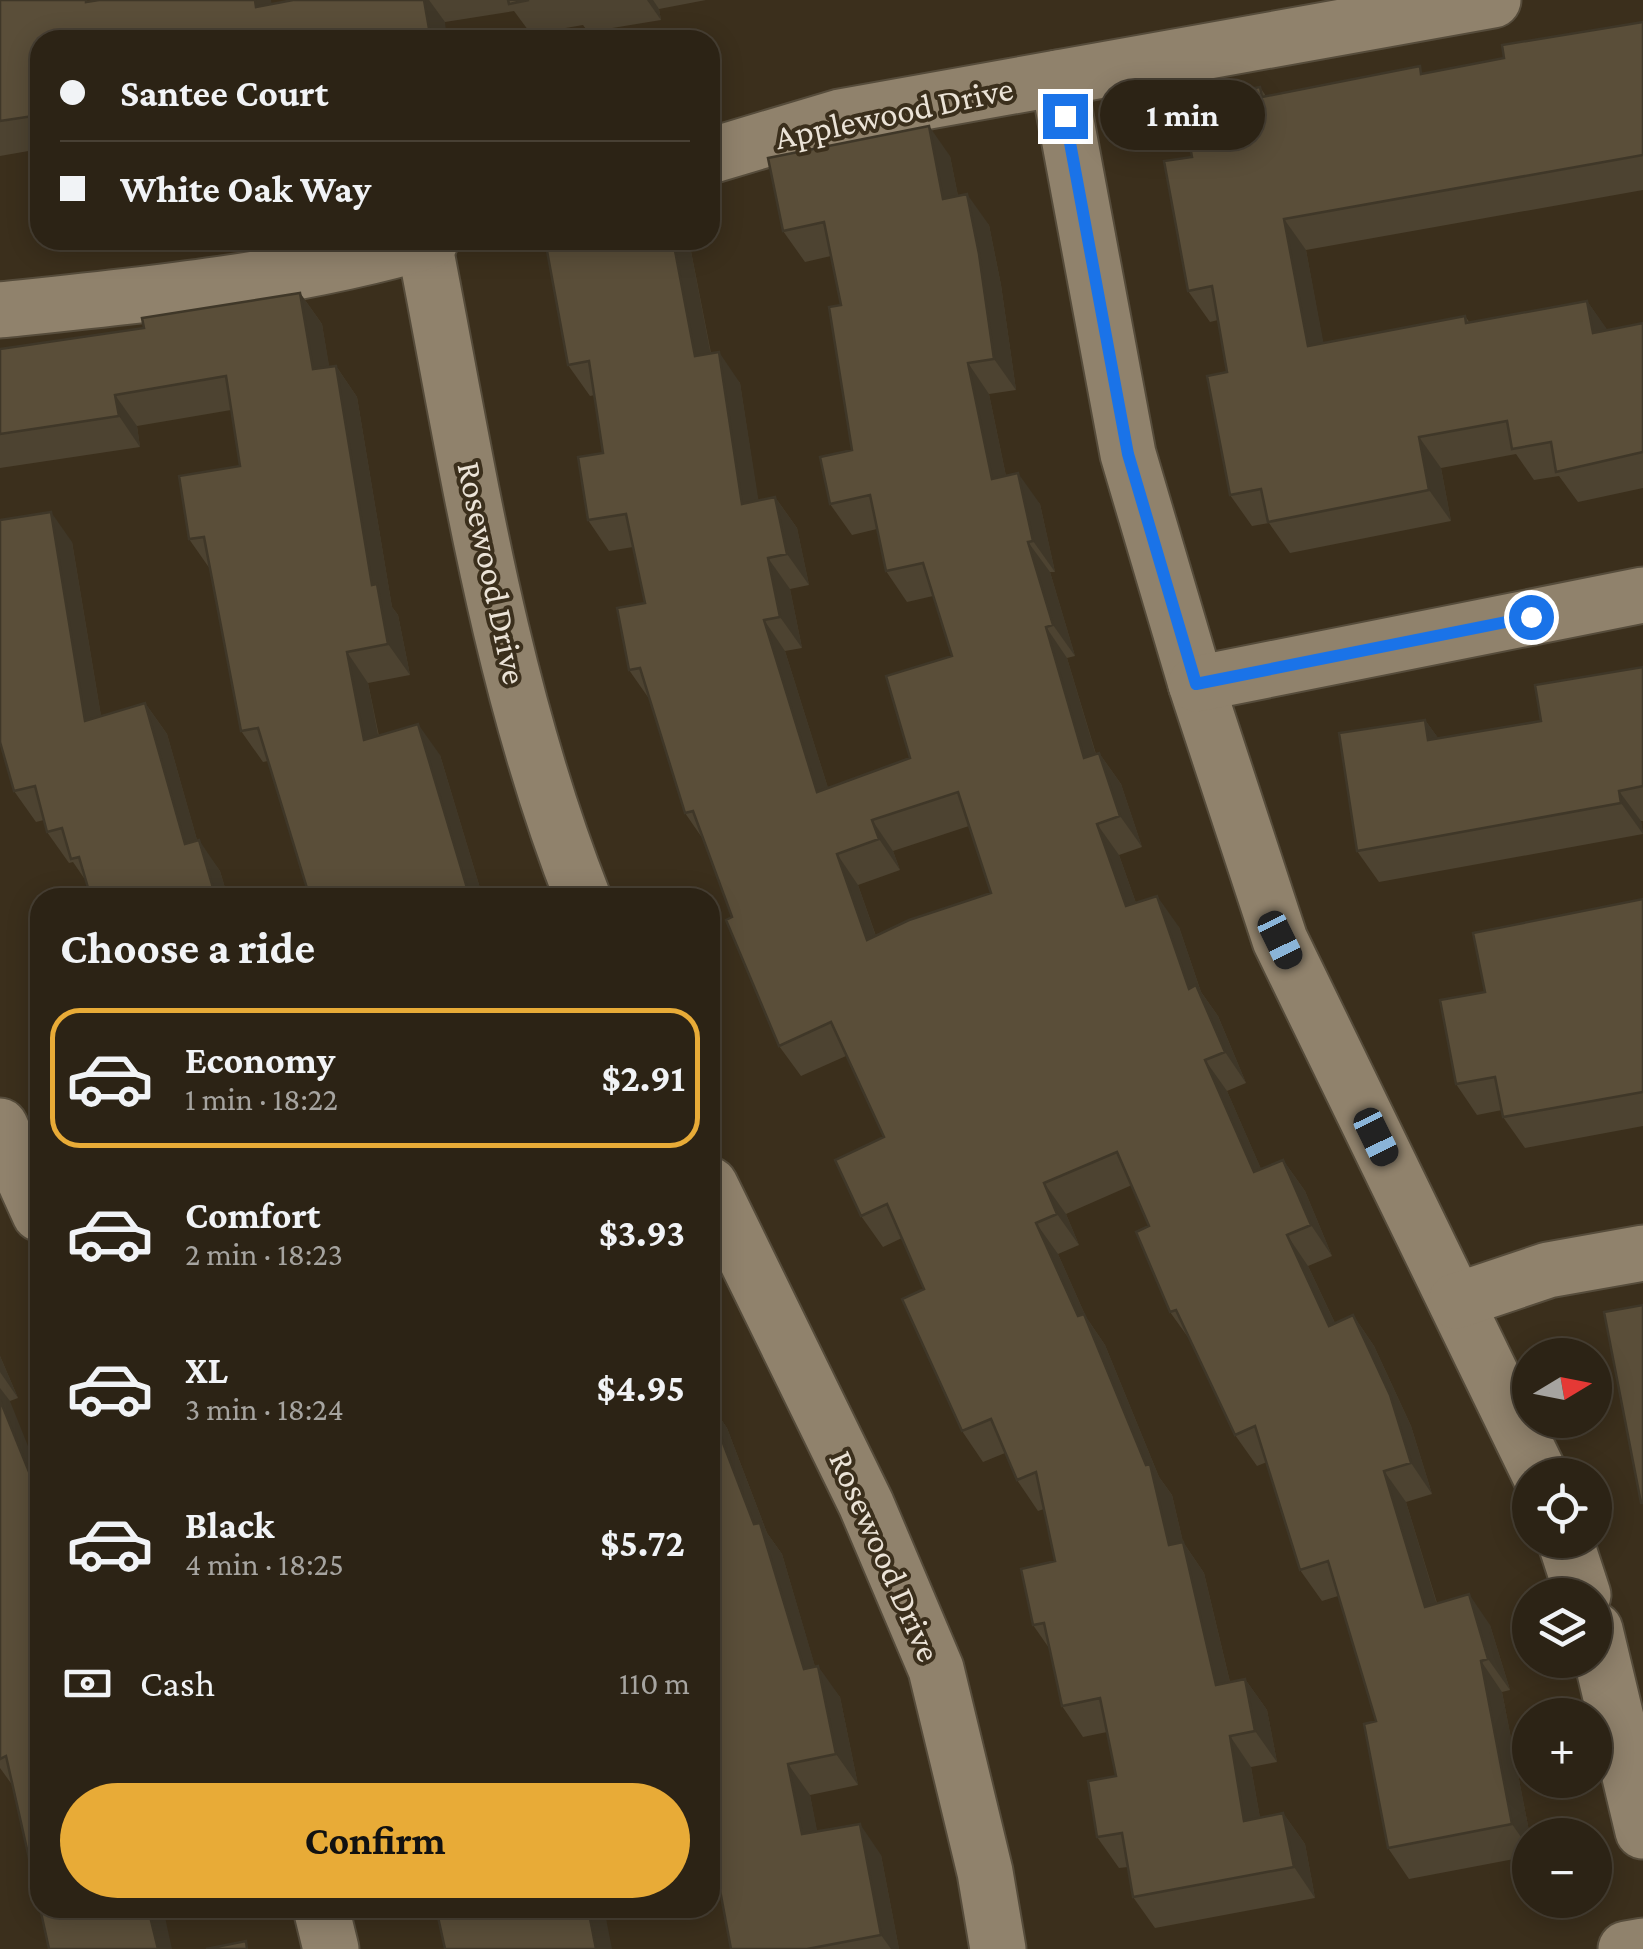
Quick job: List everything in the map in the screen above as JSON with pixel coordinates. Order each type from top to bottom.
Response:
[{"type":"street","name":"Applewood Drive","points":[[720,153],[840,118],[1493,0]]},
{"type":"street","points":[[1058,78],[1128,454],[1196,684],[1280,940],[1532,1458]]},
{"type":"street","points":[[0,310],[158,293],[286,273],[388,250]]},
{"type":"street","name":"Rosewood Drive","points":[[430,250],[496,613],[549,812],[579,888]]},
{"type":"street","points":[[1196,684],[1643,594]]},
{"type":"street","points":[[0,1126],[30,1192]]},
{"type":"street","name":"Rosewood Drive","points":[[720,1205],[866,1504],[936,1669],[985,1872],[998,1949]]},
{"type":"street","points":[[1456,1302],[1548,1270],[1643,1253]]},
{"type":"street","points":[[1607,1678],[1643,1830]]},
{"type":"street","points":[[323,1918],[331,1949]]},
{"type":"street","points":[[1626,1949],[1643,1946]]},
{"type":"building","points":[[0,0],[255,0],[256,7],[293,0],[424,0],[429,30],[30,30],[30,116],[0,121]]},
{"type":"building","points":[[1643,22],[1643,155],[1284,219],[1308,346],[1465,316],[1466,323],[1587,301],[1593,333],[1643,323],[1643,452],[1556,472],[1551,442],[1512,449],[1507,421],[1419,437],[1429,490],[1268,522],[1261,489],[1230,495],[1207,376],[1227,372],[1212,286],[1188,291],[1164,161],[1192,157],[1182,102],[1260,87],[1262,97],[1420,66],[1421,74],[1504,58],[1502,45]]},
{"type":"building","points":[[929,126],[943,199],[967,194],[994,359],[968,363],[992,479],[1018,473],[1033,541],[1028,542],[1053,625],[1046,627],[1084,758],[1099,753],[1120,816],[1097,824],[1126,906],[1157,896],[1189,989],[1196,985],[1225,1052],[1205,1060],[1254,1172],[1283,1160],[1311,1225],[1287,1235],[1329,1326],[1353,1315],[1390,1395],[1411,1463],[1384,1471],[1425,1607],[1469,1594],[1488,1659],[1481,1661],[1512,1824],[1388,1848],[1364,1724],[1376,1721],[1328,1561],[1300,1570],[1255,1426],[1235,1435],[1176,1310],[1170,1312],[1136,1232],[1149,1226],[1117,1152],[1044,1183],[1057,1214],[1036,1223],[1078,1316],[1084,1314],[1146,1465],[1150,1464],[1169,1545],[1183,1542],[1216,1685],[1245,1679],[1255,1731],[1230,1736],[1244,1821],[1283,1813],[1294,1867],[1133,1897],[1122,1833],[1097,1837],[1088,1781],[1116,1776],[1100,1698],[1062,1706],[1044,1623],[1033,1625],[1021,1569],[1055,1561],[1036,1472],[1017,1480],[991,1419],[962,1431],[902,1299],[924,1289],[887,1204],[861,1216],[835,1160],[884,1137],[831,1022],[779,1046],[726,920],[732,917],[693,811],[685,813],[640,668],[629,670],[617,608],[645,603],[626,514],[588,520],[578,457],[603,453],[589,361],[568,365],[547,250],[675,250],[695,356],[719,352],[742,504],[775,497],[787,554],[768,558],[780,617],[764,620],[817,792],[910,758],[886,676],[952,656],[923,563],[886,571],[870,495],[830,504],[820,457],[852,450],[829,307],[841,305],[824,222],[783,231],[768,158]],"holes":[[[958,792],[991,893],[909,920],[867,940],[837,854],[879,839],[872,820]]]},
{"type":"building","points":[[300,293],[313,369],[336,366],[372,585],[377,584],[388,644],[347,652],[364,740],[418,724],[467,888],[307,888],[258,728],[241,731],[204,537],[189,539],[179,476],[240,466],[226,376],[115,395],[119,416],[0,434],[0,349],[144,328],[142,318]]},
{"type":"building","points":[[51,512],[85,721],[145,703],[185,844],[199,840],[213,888],[88,888],[79,857],[71,859],[62,828],[47,832],[35,786],[14,791],[0,742],[0,520]]},
{"type":"building","points":[[1643,667],[1643,786],[1619,791],[1621,803],[1357,851],[1339,733],[1425,720],[1428,740],[1541,721],[1535,685]]},
{"type":"building","points":[[1643,899],[1643,1092],[1503,1117],[1495,1077],[1456,1084],[1440,1000],[1485,992],[1473,933]]},
{"type":"building","points":[[1643,1305],[1643,1503],[1612,1338],[1604,1312]]},
{"type":"building","points":[[0,1400],[30,1474],[30,1863],[6,1756],[0,1759]]},
{"type":"building","points":[[720,1435],[754,1524],[760,1523],[804,1669],[818,1666],[836,1754],[788,1764],[802,1834],[860,1824],[881,1935],[807,1949],[731,1949],[720,1890]]},
{"type":"building","points":[[42,1918],[150,1918],[158,1949],[49,1949]]},
{"type":"building","points":[[438,1918],[590,1918],[596,1949],[445,1949]]},
{"type":"building","points":[[246,1941],[247,1949],[206,1949]]},
{"type":"route","points":[[1065,116],[1128,454],[1196,684],[1531,617]]}]
